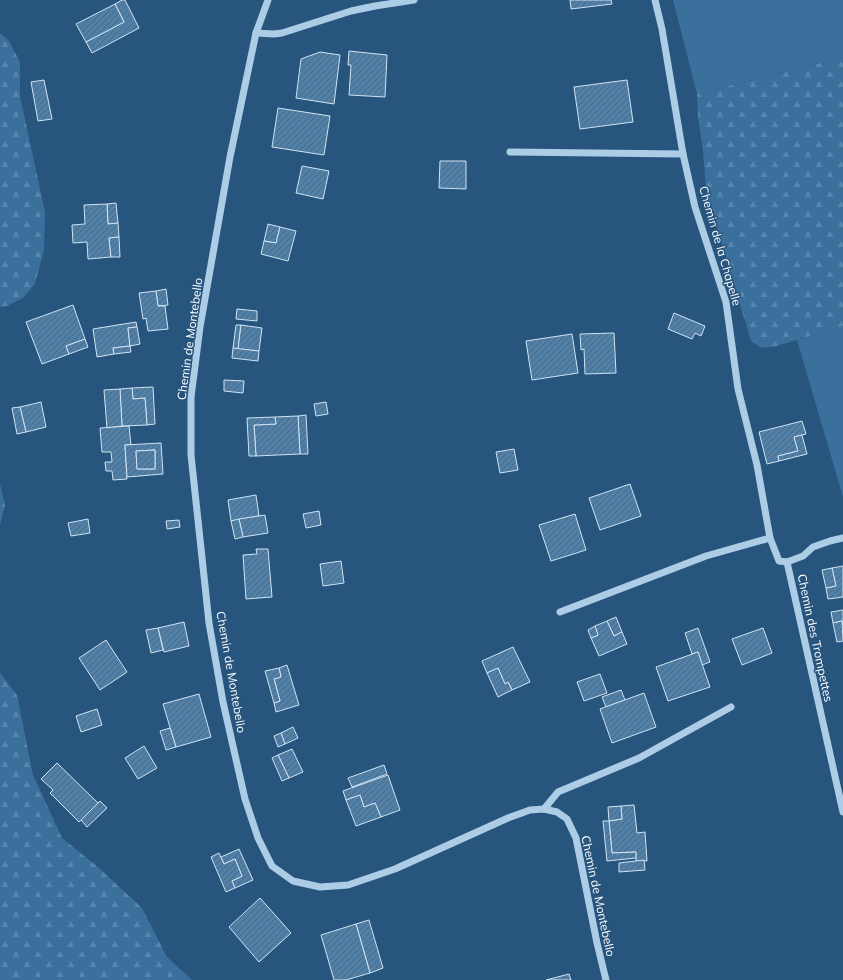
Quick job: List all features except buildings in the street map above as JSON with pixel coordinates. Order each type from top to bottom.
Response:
[{"type":"street","name":"Chemin de Montebello","points":[[268,0],[256,33],[230,157],[200,327],[191,397],[192,456],[209,623],[223,702],[245,799],[258,838],[272,866],[293,881],[320,886],[348,885],[395,869],[508,818],[530,810],[544,809],[557,812],[567,819],[576,838],[596,944],[606,980]]},
{"type":"street","points":[[256,33],[282,33],[351,11],[414,0]]},
{"type":"street","name":"Chemin de la Chapelle","points":[[655,0],[662,29],[695,207],[726,302],[738,389],[757,466],[770,538],[779,561],[787,562]]},
{"type":"street","points":[[510,152],[684,154]]},
{"type":"street","points":[[560,612],[706,556],[770,538]]},
{"type":"street","points":[[787,562],[803,556],[813,547],[843,538]]},
{"type":"street","name":"Chemin des Trompettes","points":[[787,562],[841,794],[843,812]]},
{"type":"street","points":[[544,809],[558,792],[638,758],[731,706]]},
{"type":"green space","points":[[673,0],[843,0],[843,57],[697,94]]},
{"type":"green space","points":[[0,33],[9,41],[20,62],[20,96],[45,212],[44,250],[35,284],[23,298],[7,306],[0,307]]},
{"type":"green space","points":[[843,57],[843,326],[777,346],[762,348],[751,341],[706,191],[697,94]]},
{"type":"green space","points":[[843,326],[843,497],[797,340]]},
{"type":"green space","points":[[0,484],[5,505],[0,525]]},
{"type":"green space","points":[[0,673],[17,695],[33,775],[62,838],[98,867],[142,908],[167,957],[192,980],[0,980]]}]
